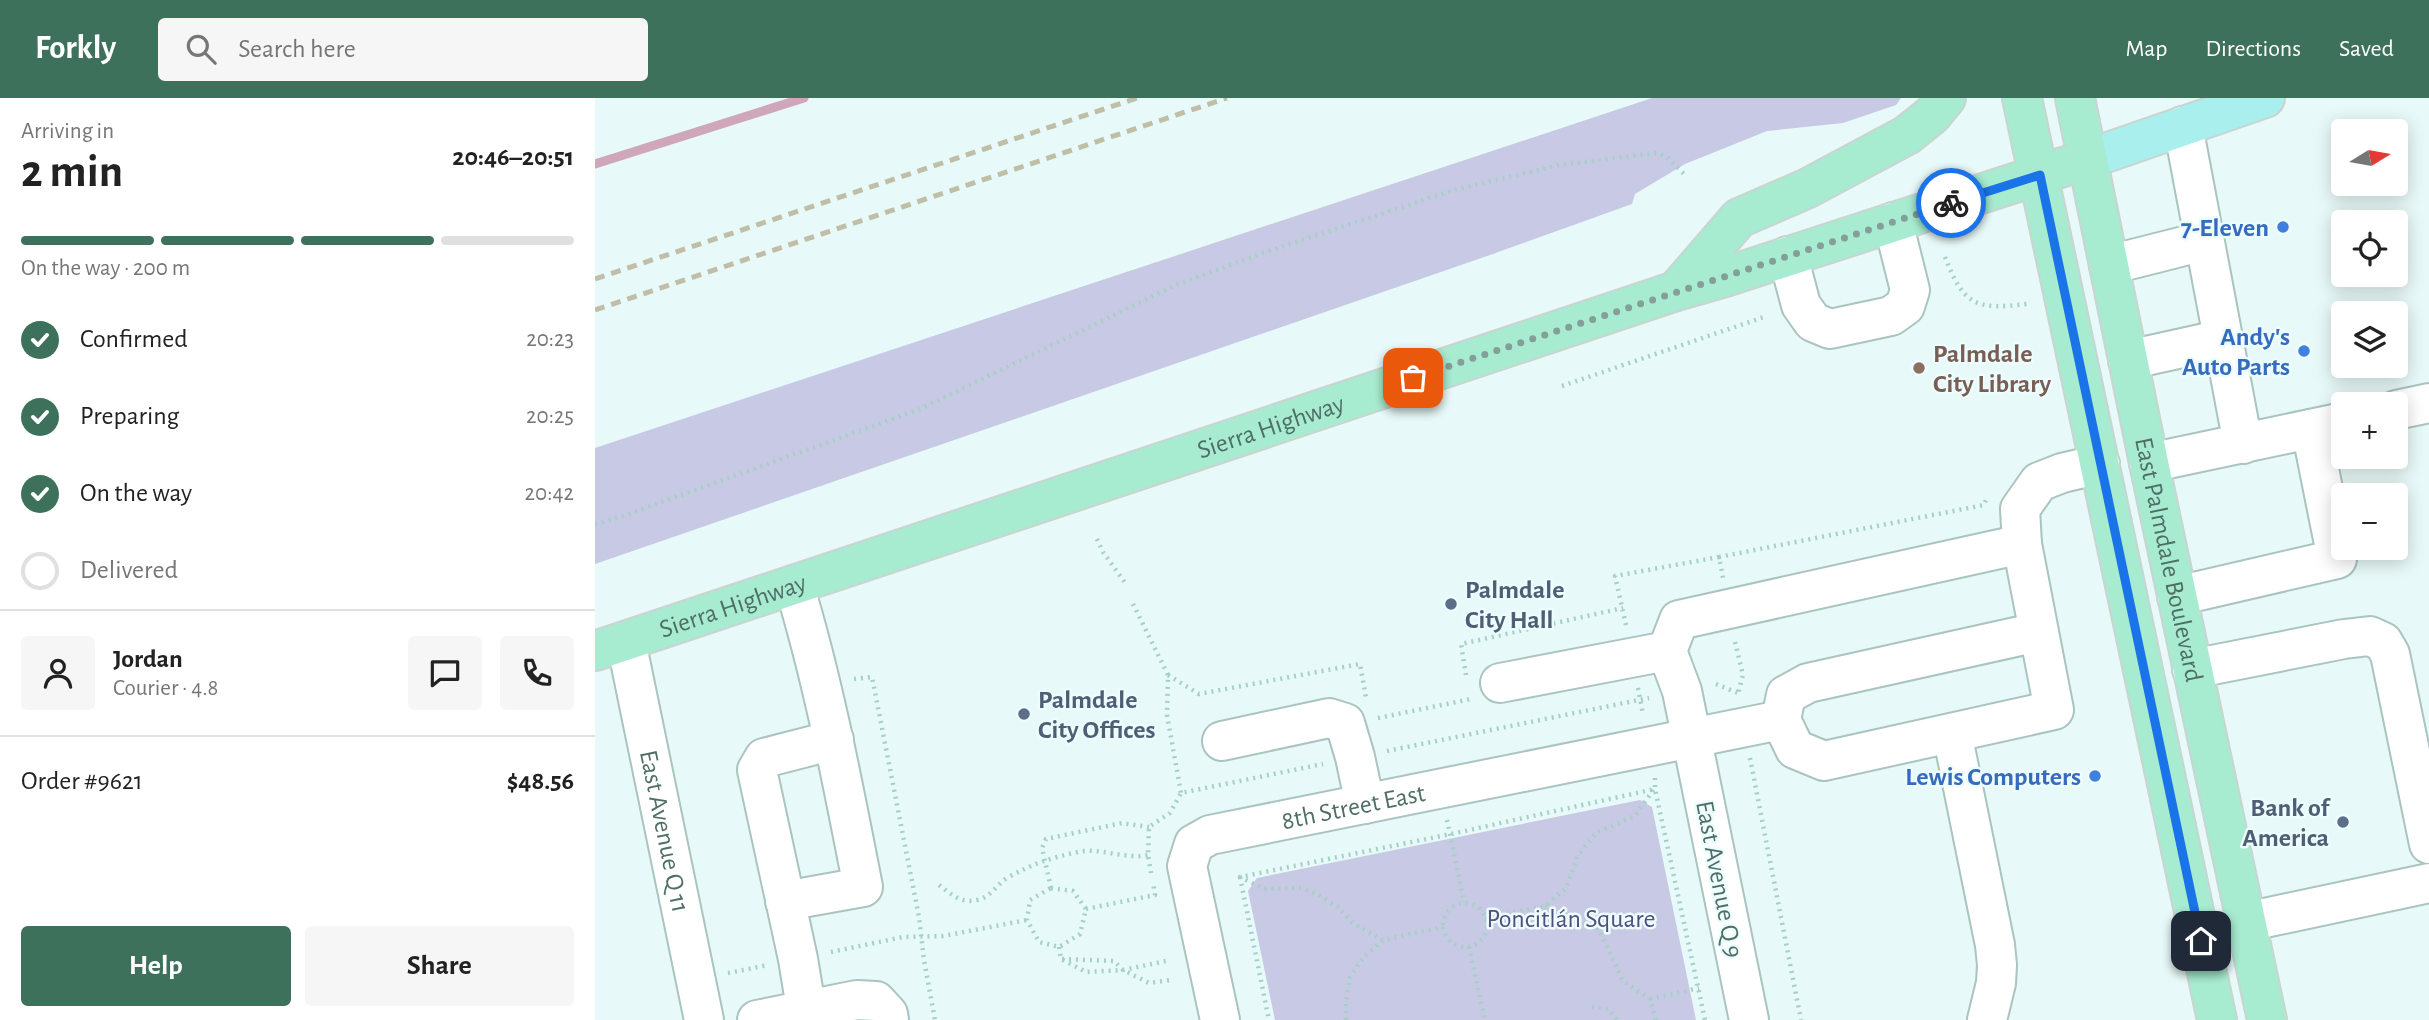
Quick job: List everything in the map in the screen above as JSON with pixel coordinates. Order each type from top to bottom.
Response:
[{"type":"highway","points":[[1676,290],[1739,218],[1808,188],[1907,135],[1932,115],[1946,98]]},
{"type":"highway","name":"East Palmdale Boulevard","points":[[2022,98],[2217,1020]]},
{"type":"highway","name":"East Palmdale Boulevard","points":[[2075,98],[2267,1020]]},
{"type":"highway","name":"Sierra Highway","points":[[610,646],[1676,290],[2088,159]]},
{"type":"main road","name":"Sierra Highway","points":[[2088,159],[2265,98]]},
{"type":"street","points":[[2183,126],[2243,444]]},
{"type":"street","points":[[1787,256],[1801,305],[1814,321],[1830,329],[1891,316],[1905,306],[1910,290],[1893,222]]},
{"type":"street","points":[[2109,265],[2204,241]]},
{"type":"street","points":[[2128,360],[2223,339]]},
{"type":"street","points":[[2408,407],[2429,403]]},
{"type":"street","points":[[2149,463],[2327,426],[2337,559],[2177,596]]},
{"type":"street","points":[[2038,632],[1808,683],[1786,695],[1781,720],[1795,749],[1825,761],[2054,710],[2022,544],[2020,509],[2039,482],[2062,472],[2100,464]]},
{"type":"street","points":[[1500,683],[1667,651],[1679,620],[2022,544]]},
{"type":"street","points":[[785,901],[863,887],[812,645],[793,585]]},
{"type":"street","points":[[2192,669],[2344,639],[2370,636],[2383,642],[2391,654],[2429,844]]},
{"type":"street","name":"East Avenue Q 11","points":[[610,646],[704,1020]]},
{"type":"street","name":"East Avenue Q 9","points":[[1667,651],[1682,691],[1749,1020]]},
{"type":"street","points":[[1222,741],[1329,718],[1345,723],[1365,804]]},
{"type":"street","name":"8th Street East","points":[[1220,1020],[1187,866],[1194,844],[1210,835],[1781,720]]},
{"type":"street","points":[[1952,733],[1996,955],[1996,983],[1987,1020]]},
{"type":"street","points":[[807,1015],[798,959],[757,770],[764,758],[834,740]]},
{"type":"street","points":[[2246,922],[2429,883]]},
{"type":"street","points":[[757,1020],[807,1015],[857,1000],[876,1001],[889,1020]]},
{"type":"path","points":[[595,524],[920,409],[1178,284],[1457,189],[1560,165],[1655,153],[1666,156],[1685,175]]},
{"type":"path","points":[[1945,257],[1955,282],[1976,304],[2000,307],[2027,304]]},
{"type":"path","points":[[1562,386],[1767,316]]},
{"type":"path","points":[[1719,557],[1984,505],[1990,493]]},
{"type":"path","points":[[1097,539],[1126,584]]},
{"type":"path","points":[[1051,888],[1042,848],[1046,839],[1122,823],[1149,827],[1170,813],[1181,793],[1167,715],[1168,675],[1133,604]]},
{"type":"path","points":[[1371,719],[1471,699],[1461,644],[1623,608]]},
{"type":"path","points":[[1168,675],[1199,694],[1360,664],[1368,705]]},
{"type":"path","points":[[848,680],[872,677],[922,937],[923,960],[935,1020]]},
{"type":"path","points":[[1181,793],[1716,684],[1738,693],[1801,1020]]},
{"type":"path","points":[[1240,877],[1655,789]]},
{"type":"path","points":[[1486,918],[1545,906],[1566,888],[1579,855],[1597,832],[1635,816],[1655,789]]},
{"type":"path","points":[[1655,789],[1705,1020]]},
{"type":"path","points":[[1086,908],[1155,895],[1148,855],[1149,827]]},
{"type":"path","points":[[1451,834],[1465,901]]},
{"type":"path","points":[[939,885],[958,900],[976,901],[989,895],[1004,880],[1045,859],[1085,850],[1135,858],[1148,855]]},
{"type":"path","points":[[1240,877],[1264,889],[1302,888],[1317,894],[1338,907],[1354,924],[1383,940]]},
{"type":"path","points":[[1240,877],[1269,1020]]},
{"type":"path","points":[[1051,888],[1073,891],[1086,908],[1080,934],[1059,947],[1038,942],[1027,920],[1030,901],[1051,888]]},
{"type":"path","points":[[1465,901],[1476,905],[1486,918],[1485,933],[1476,944],[1469,947],[1462,947],[1449,940],[1443,927],[1445,915],[1449,910],[1465,901]]},
{"type":"path","points":[[1545,906],[1599,929],[1623,981],[1650,999],[1655,1020]]},
{"type":"path","points":[[727,973],[903,937],[943,936],[1027,920]]},
{"type":"path","points":[[1346,1020],[1350,977],[1363,958],[1383,940],[1443,927]]},
{"type":"path","points":[[1059,947],[1061,959]]},
{"type":"path","points":[[1469,947],[1485,1020]]},
{"type":"path","points":[[1061,959],[1086,972],[1123,970],[1166,961]]},
{"type":"path","points":[[1061,959],[1114,961],[1123,970],[1149,983],[1170,980]]},
{"type":"path","points":[[1650,999],[1699,988]]},
{"type":"path","points":[[1592,1007],[1609,1009],[1617,1020]]},
{"type":"green space","points":[[1652,98],[1901,98],[1896,105],[1843,123],[1767,131],[1685,164],[1635,194],[1632,204],[595,564],[595,448]]},
{"type":"green space","name":"Poncitlán Square","points":[[1640,800],[1652,807],[1696,1020],[1275,1020],[1248,891],[1257,878]]},
{"type":"waterway","points":[[595,164],[804,98]]},
{"type":"railway","points":[[595,279],[1137,98]]},
{"type":"railway","points":[[595,310],[1227,98]]},
{"type":"way so far","points":[[1413,378],[1676,290],[1725,277],[1951,203]]},
{"type":"place","name":"7-Eleven","points":[[2283,227]]},
{"type":"place","name":"Andy's Auto Parts","points":[[2304,351]]},
{"type":"place","name":"Palmdale City Library","points":[[1919,368]]},
{"type":"place","name":"Palmdale City Hall","points":[[1451,604]]},
{"type":"place","name":"Palmdale City Offices","points":[[1024,714]]},
{"type":"place","name":"Lewis Computers","points":[[2095,776]]},
{"type":"place","name":"Bank of America","points":[[2343,822]]},
{"type":"route","points":[[1951,203],[2040,175],[2201,941]]}]
